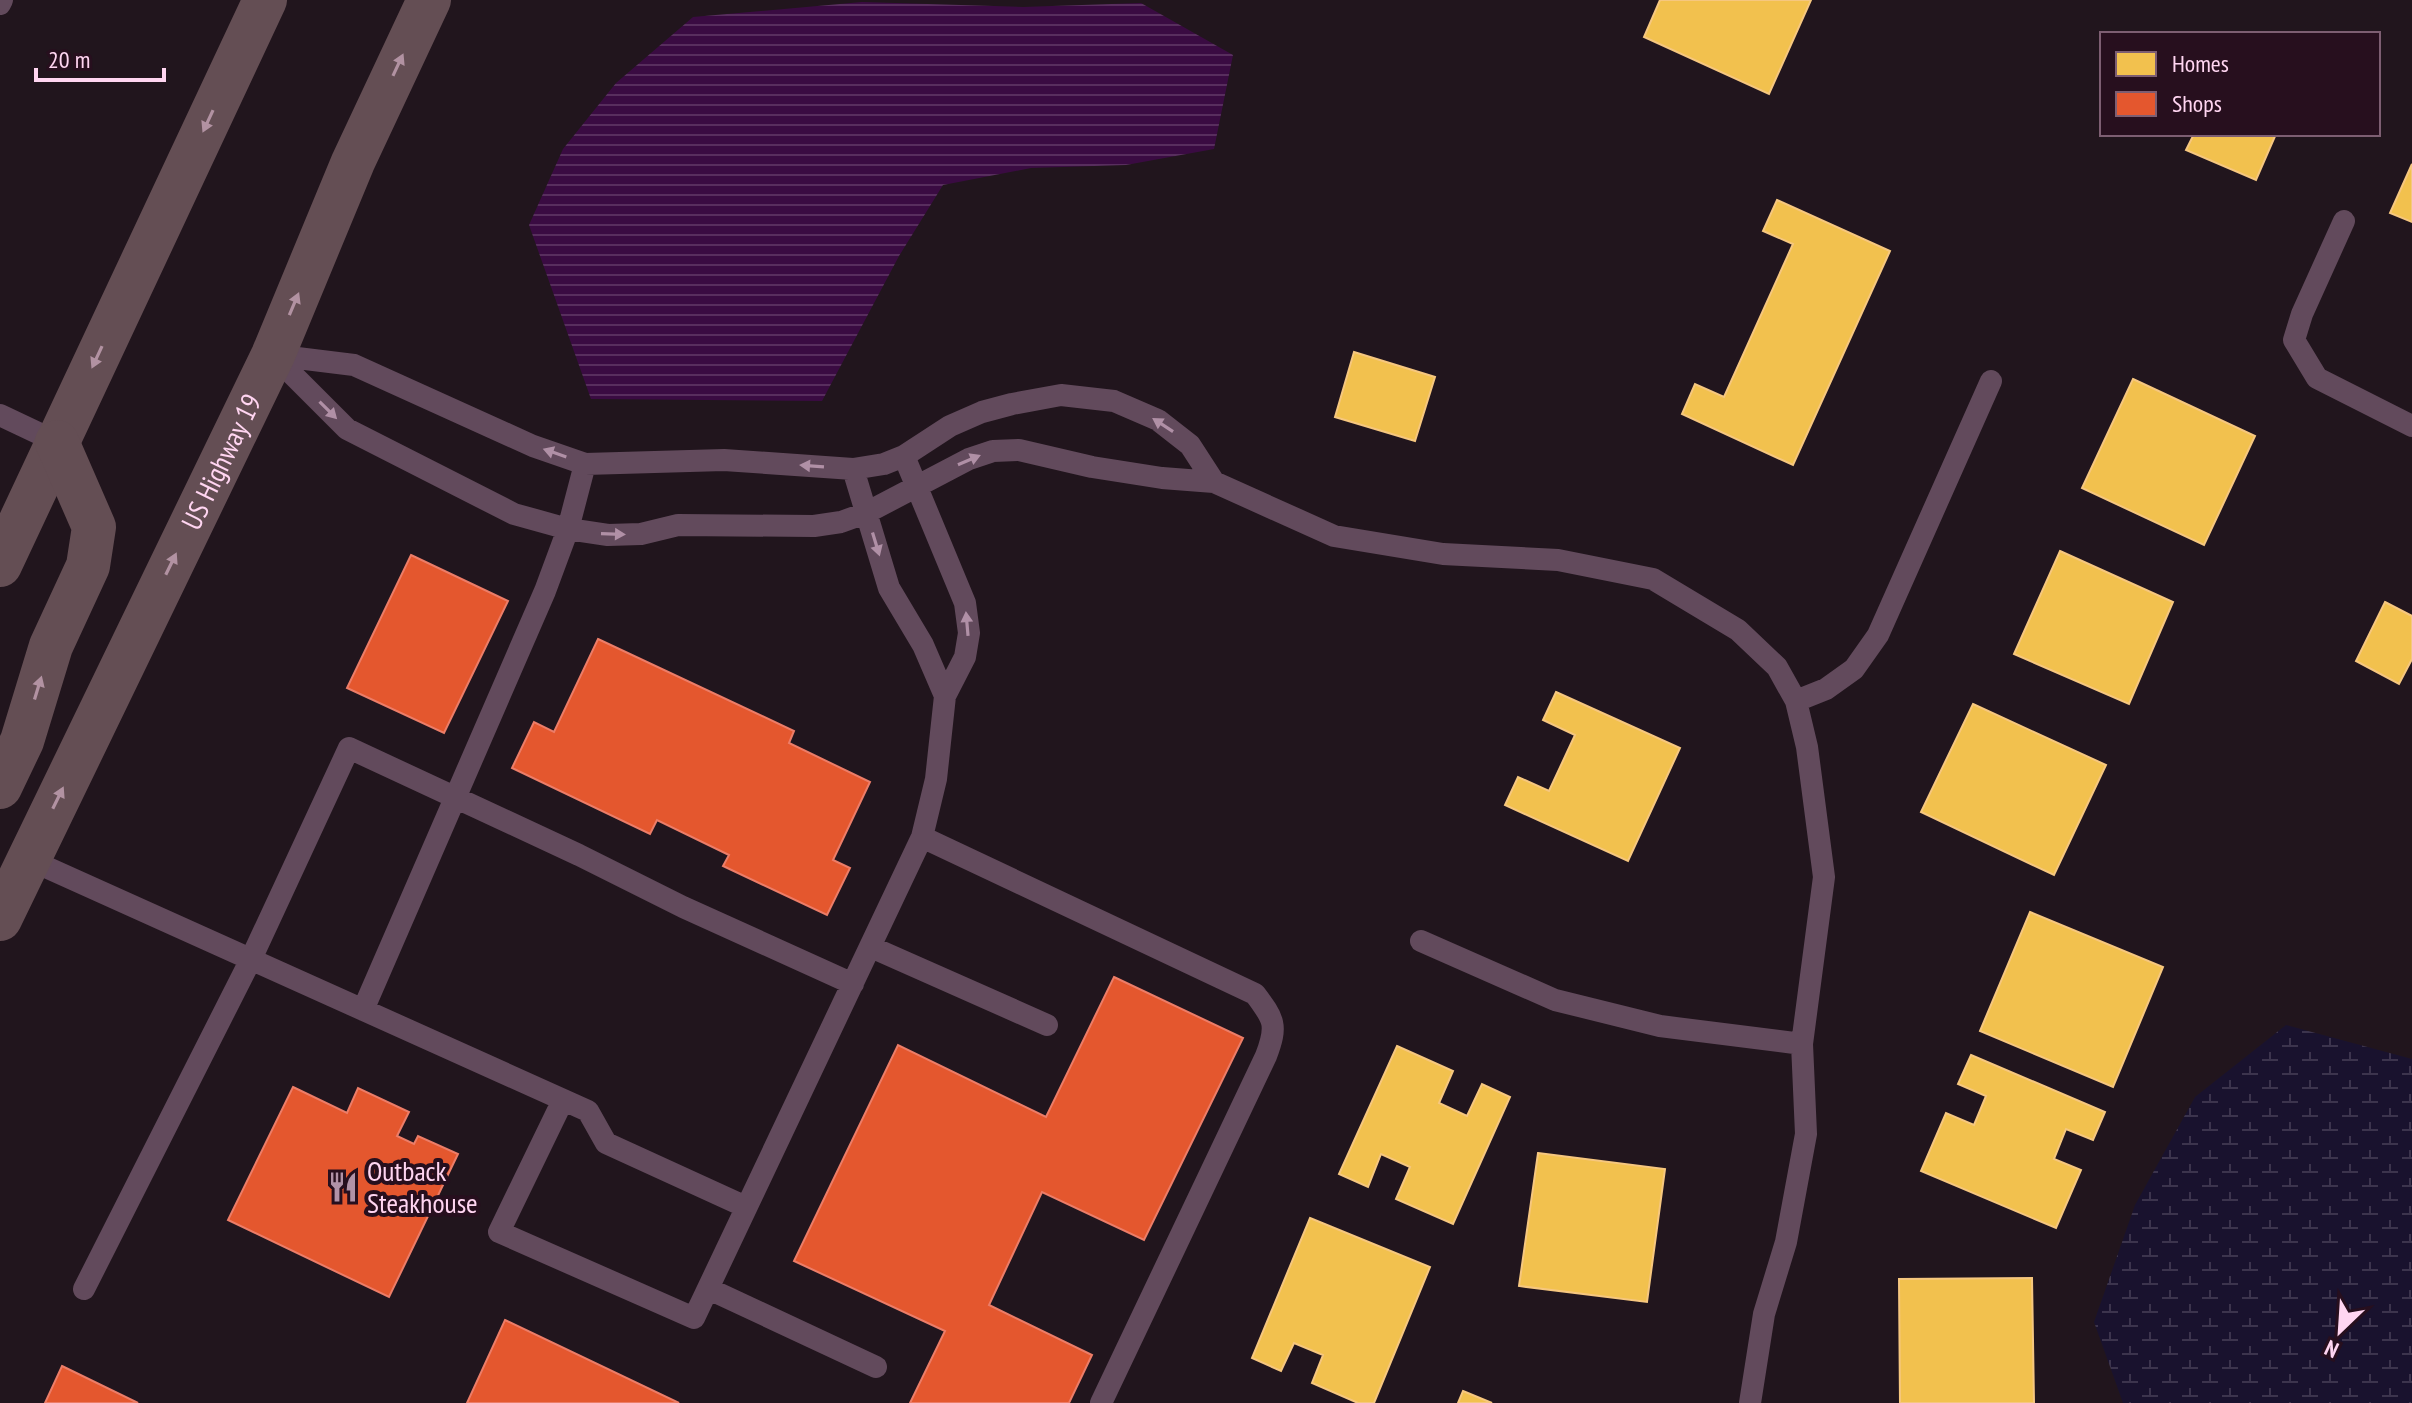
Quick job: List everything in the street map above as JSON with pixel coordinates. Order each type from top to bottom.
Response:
[{"type":"highway","points":[[0,565],[265,0]]},
{"type":"highway","name":"US Highway 19","points":[[0,919],[273,355],[353,162],[429,0]]},
{"type":"highway","points":[[0,787],[22,741],[51,646],[88,566],[94,527],[57,442]]},
{"type":"lane","points":[[2344,221],[2302,314],[2294,340],[2317,378],[2412,426]]},
{"type":"lane","points":[[273,355],[354,365],[533,446],[585,464],[724,460],[853,469],[884,464],[904,456],[950,426],[982,412],[1061,395],[1114,401],[1158,420],[1190,445],[1214,482]]},
{"type":"lane","points":[[273,355],[347,429],[514,514],[568,529],[608,535],[641,534],[690,525],[814,526],[841,522],[866,513],[969,459],[993,451],[1019,450],[1092,467],[1214,482],[1334,536],[1443,554],[1558,560],[1653,579],[1738,630],[1777,667],[1796,701],[1807,747],[1824,877],[1802,1044],[1806,1134],[1786,1242],[1764,1314],[1750,1403]]},
{"type":"lane","points":[[1796,701],[1826,689],[1854,669],[1878,635],[1991,381]]},
{"type":"lane","points":[[0,415],[57,442]]},
{"type":"lane","points":[[563,1100],[499,1232],[694,1318],[922,837],[936,779],[945,696],[965,657],[969,633],[965,603],[904,456]]},
{"type":"lane","points":[[363,1010],[545,591],[568,529],[585,464]]},
{"type":"lane","points":[[853,469],[889,588],[923,645],[945,696]]},
{"type":"lane","points":[[84,1289],[251,959],[349,748],[853,984]]},
{"type":"lane","points":[[922,837],[1255,994],[1272,1017],[1273,1039],[1266,1056],[1101,1403]]},
{"type":"lane","points":[[28,859],[588,1111],[606,1143],[746,1207]]},
{"type":"lane","points":[[1421,941],[1555,1000],[1660,1026],[1802,1044]]},
{"type":"lane","points":[[871,947],[1047,1025]]},
{"type":"lane","points":[[709,1289],[876,1367]]},
{"type":"green space","points":[[2286,1025],[2412,1059],[2412,1403],[2123,1403],[2094,1322],[2135,1205],[2195,1097]]},
{"type":"shaded area","points":[[862,2],[1023,7],[1141,3],[1233,55],[1214,149],[1126,165],[1031,168],[943,185],[899,256],[822,401],[591,399],[529,225],[563,149],[616,83],[693,17]]},
{"type":"building: Homes","points":[[1660,0],[1811,0],[1769,94],[1644,37]]},
{"type":"building: Homes","points":[[2193,136],[2275,136],[2256,180],[2186,150]]},
{"type":"building: Homes","points":[[2412,164],[2412,222],[2390,213]]},
{"type":"building: Homes","points":[[1777,200],[1890,251],[1793,465],[1682,414],[1695,384],[1724,397],[1793,244],[1763,231]]},
{"type":"building: Homes","points":[[1354,352],[1435,377],[1415,441],[1335,417]]},
{"type":"building: Homes","points":[[2133,379],[2255,436],[2204,545],[2082,488]]},
{"type":"building: Homes","points":[[2060,551],[2173,602],[2129,704],[2014,654]]},
{"type":"building: Homes","points":[[2385,602],[2412,616],[2412,659],[2399,684],[2356,661]]},
{"type":"building: Homes","points":[[1556,692],[1680,748],[1628,861],[1505,805],[1518,777],[1549,791],[1575,735],[1543,720]]},
{"type":"building: Homes","points":[[1973,704],[2106,765],[2054,875],[1921,812]]},
{"type":"building: Homes","points":[[2030,912],[2163,967],[2113,1087],[1980,1031]]},
{"type":"building: Homes","points":[[1397,1046],[1453,1071],[1439,1103],[1467,1116],[1482,1084],[1510,1097],[1453,1224],[1396,1199],[1410,1167],[1381,1154],[1368,1187],[1339,1174]]},
{"type":"building: Homes","points":[[1971,1055],[2105,1112],[2093,1140],[2066,1129],[2054,1159],[2081,1170],[2056,1228],[1921,1171],[1946,1113],[1974,1125],[1986,1096],[1958,1084]]},
{"type":"building: Homes","points":[[1538,1153],[1665,1169],[1647,1302],[1519,1286]]},
{"type":"building: Homes","points":[[1310,1218],[1430,1267],[1374,1403],[1358,1403],[1312,1383],[1323,1355],[1294,1343],[1281,1371],[1252,1358]]},
{"type":"building: Homes","points":[[2032,1278],[2034,1403],[1900,1403],[1899,1279]]},
{"type":"building: Homes","points":[[1463,1391],[1492,1403],[1458,1403]]},
{"type":"building: Shops","points":[[411,555],[508,601],[444,733],[347,688]]},
{"type":"building: Shops","points":[[598,639],[794,731],[789,743],[870,782],[833,860],[850,868],[827,915],[723,866],[729,855],[657,820],[650,834],[512,768],[534,722],[554,732]]},
{"type":"building: Shops","points":[[1114,977],[1243,1038],[1144,1240],[1042,1192],[989,1305],[1092,1355],[1069,1403],[910,1403],[945,1331],[794,1261],[898,1045],[1046,1117]]},
{"type":"building: Shops","name":"Outback Steakhouse","points":[[293,1087],[347,1113],[358,1088],[409,1112],[397,1136],[414,1144],[418,1136],[458,1154],[389,1297],[228,1220]]},
{"type":"building: Shops","points":[[505,1320],[679,1403],[467,1403]]},
{"type":"building: Shops","points":[[62,1366],[138,1403],[45,1403]]},
{"type":"place","name":"Outback Steakhouse","points":[[343,1187]]}]
